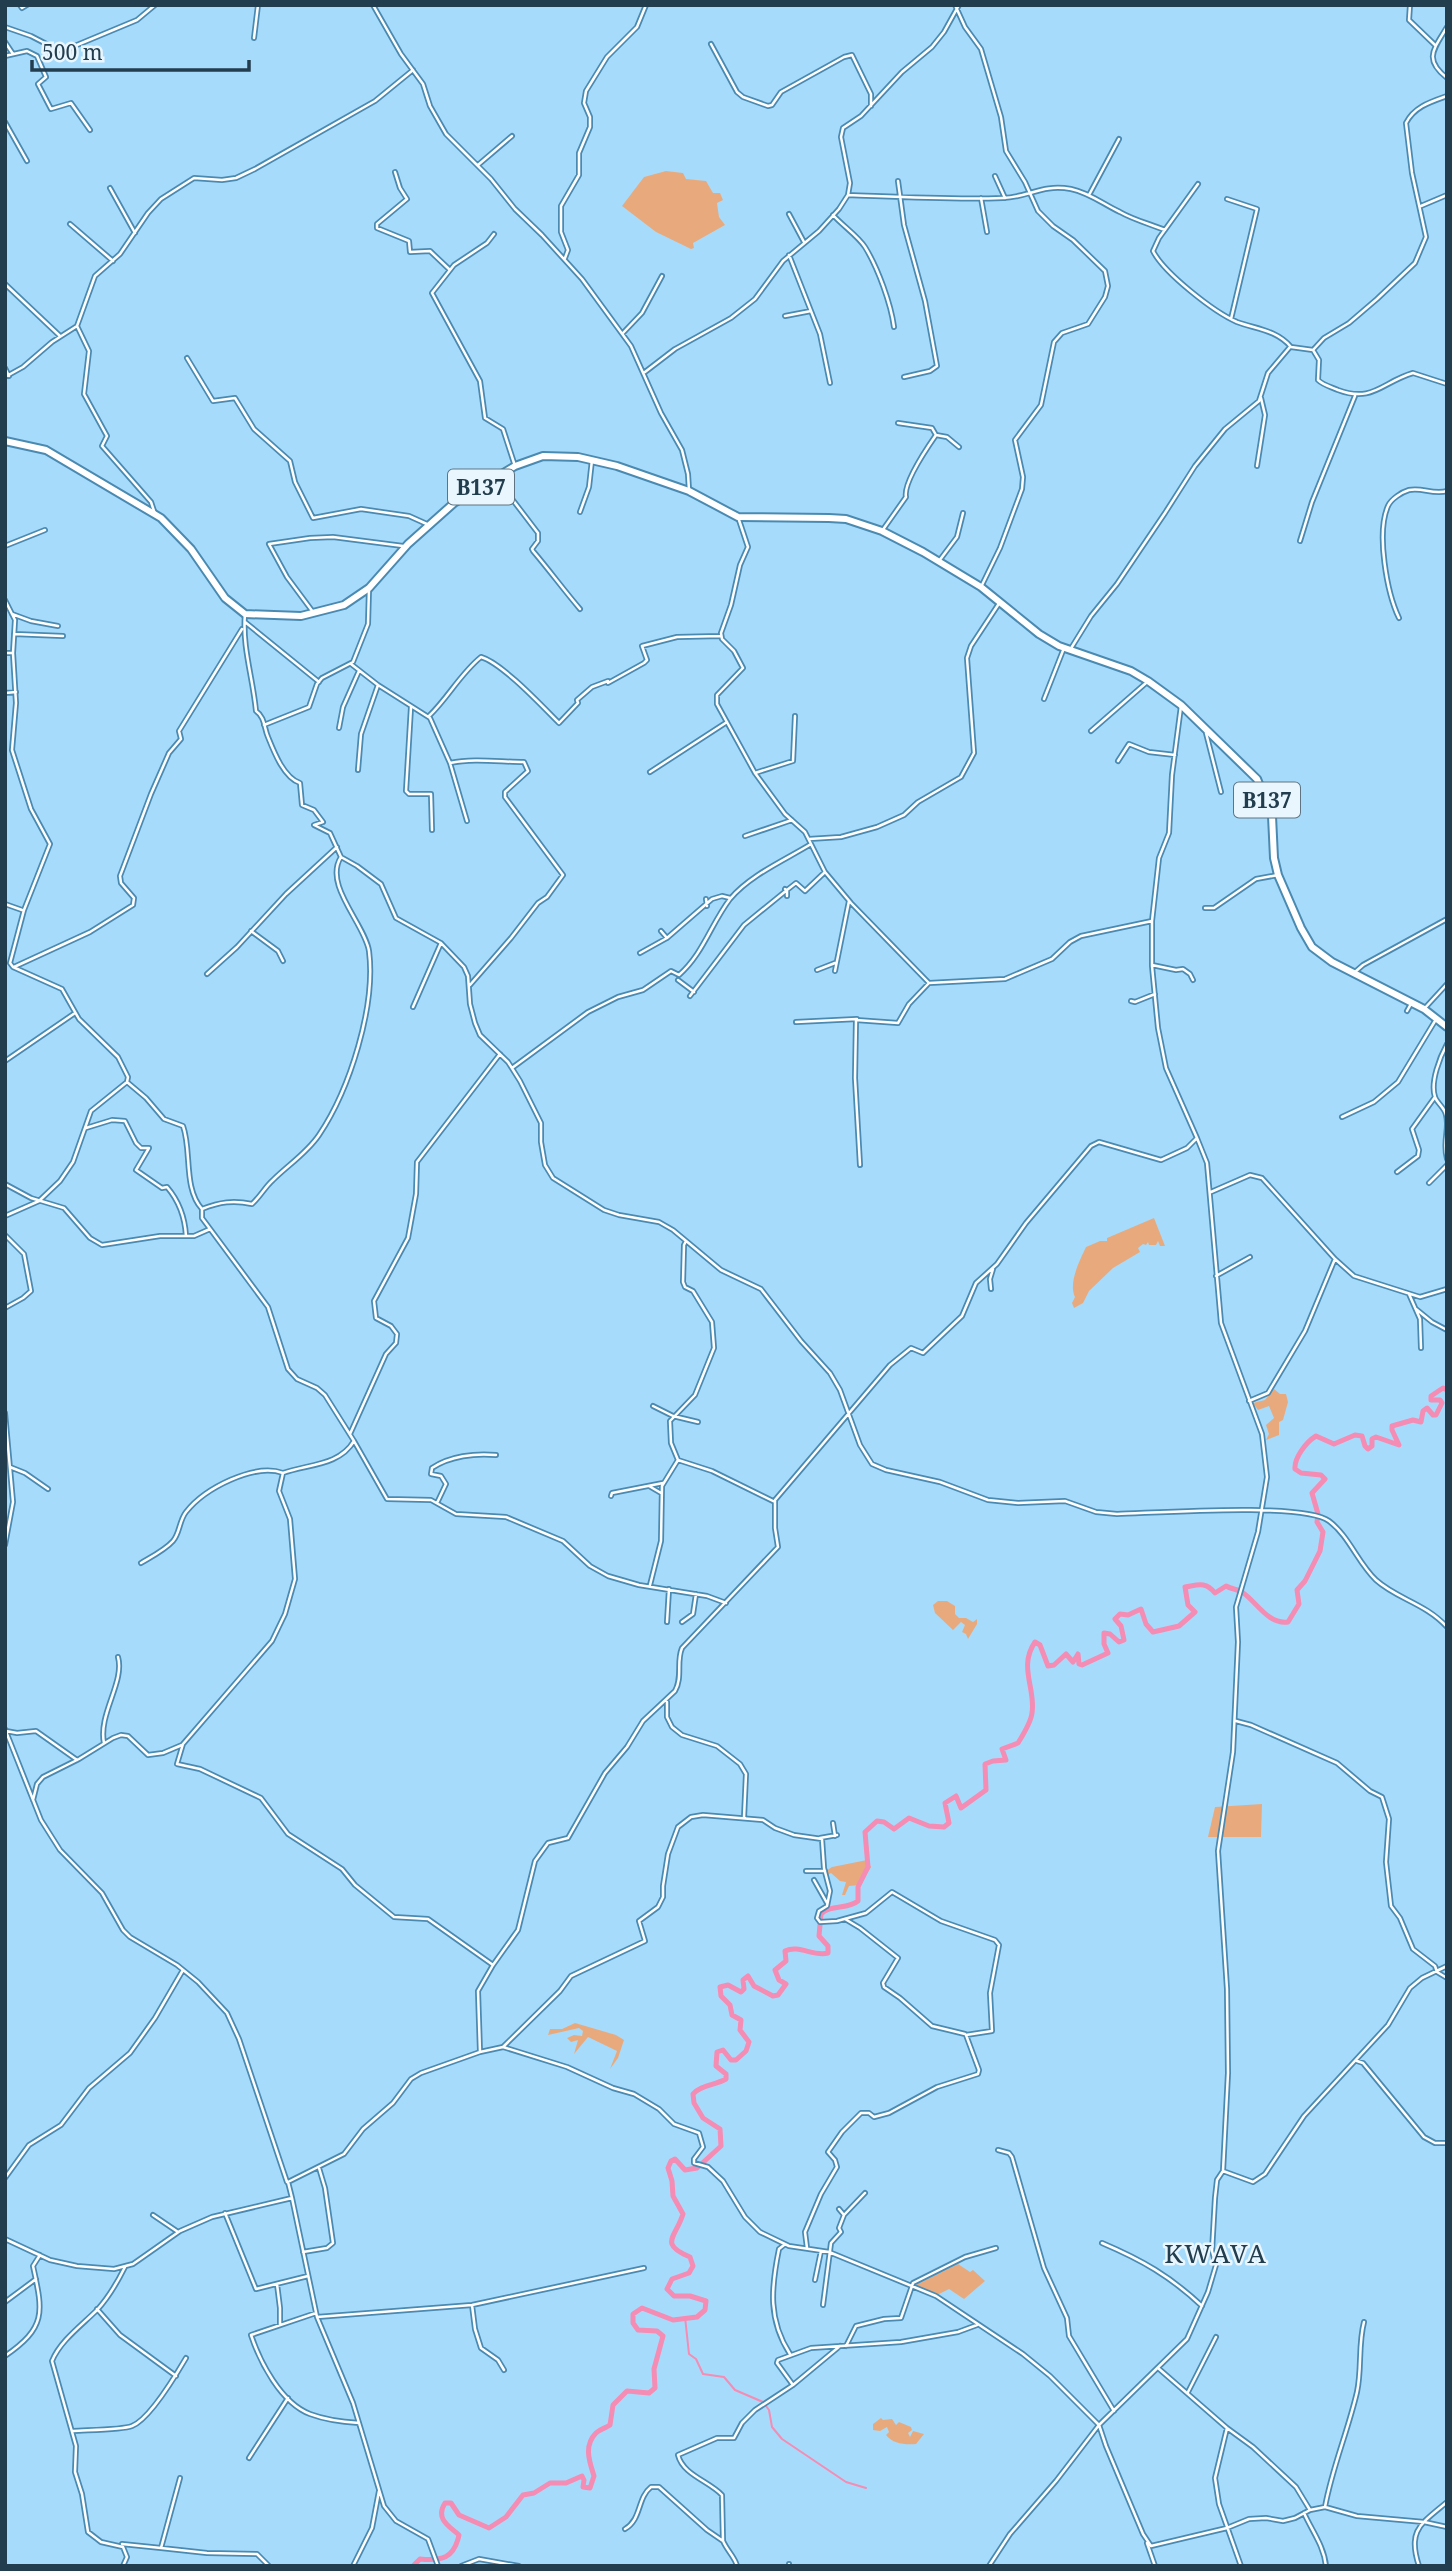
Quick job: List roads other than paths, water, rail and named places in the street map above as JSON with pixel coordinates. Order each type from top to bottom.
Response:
[{"type":"main road","points":[[5,441],[46,450],[155,515],[191,549],[225,598],[245,621]]},
{"type":"main road","name":"B137","points":[[245,621],[315,614],[344,605],[369,588],[406,547],[454,503],[514,466],[552,456],[592,460],[649,476],[689,491],[738,517],[846,519],[882,531],[981,587],[1039,634],[1067,649],[1107,662],[1148,681],[1205,726],[1257,779],[1272,816],[1278,875],[1312,947],[1332,962],[1424,1009],[1447,1027]]},
{"type":"street","points":[[20,5],[22,8],[27,5]]},
{"type":"street","points":[[5,27],[58,50],[65,50],[137,20],[155,5]]},
{"type":"street","points":[[254,38],[258,5]]},
{"type":"street","points":[[374,5],[401,54],[423,84],[430,106],[446,134],[564,259],[623,333],[645,372],[661,413],[685,458],[689,491]]},
{"type":"street","points":[[564,259],[568,250],[561,232],[561,206],[579,175],[579,153],[590,127],[590,117],[584,103],[586,91],[607,57],[636,27],[646,5]]},
{"type":"street","points":[[1410,5],[1409,20],[1435,45]]},
{"type":"street","points":[[645,372],[675,349],[737,314],[755,299],[789,256],[833,215],[848,195],[850,183],[841,132],[871,106],[902,72],[932,47],[944,32],[957,7]]},
{"type":"street","points":[[957,7],[965,27],[981,49],[1001,117],[1006,151],[1041,215],[1101,265],[1108,286],[1105,297],[1088,324],[1069,330],[1054,342],[1041,405],[1015,440],[1023,489],[1000,548],[981,587]]},
{"type":"street","points":[[1447,27],[1435,45],[1432,62],[1447,78]]},
{"type":"street","points":[[5,42],[13,55]]},
{"type":"street","points":[[712,44],[737,92],[768,106],[772,106],[781,92],[852,55],[871,94],[871,106]]},
{"type":"street","points":[[5,55],[27,51],[37,56],[46,77],[38,84],[51,110],[71,103],[90,130]]},
{"type":"street","points":[[5,368],[7,376],[77,326],[90,284],[96,275],[113,261],[155,206],[184,182],[197,177],[230,179],[251,172],[375,101],[413,69]]},
{"type":"street","points":[[1312,350],[1324,338],[1349,323],[1415,262],[1426,237],[1412,173],[1406,124],[1410,116],[1424,104],[1447,96]]},
{"type":"street","points":[[5,122],[27,162]]},
{"type":"street","points":[[478,165],[512,136]]},
{"type":"street","points":[[1089,195],[1119,139]]},
{"type":"street","points":[[395,172],[407,199],[377,224],[377,228],[409,241],[410,252],[430,251],[450,270]]},
{"type":"street","points":[[995,176],[1005,198]]},
{"type":"street","points":[[898,181],[910,252],[925,301],[937,366],[930,371],[904,377]]},
{"type":"street","points":[[1198,184],[1153,247],[1154,255],[1190,290],[1231,319],[1272,333],[1282,338],[1290,347],[1312,350]]},
{"type":"street","points":[[110,188],[135,233]]},
{"type":"street","points":[[848,195],[1005,198],[1047,188],[1062,188],[1089,195],[1120,213],[1165,230]]},
{"type":"street","points":[[1420,206],[1447,195]]},
{"type":"street","points":[[981,198],[987,232]]},
{"type":"street","points":[[1227,199],[1257,209],[1231,319]]},
{"type":"street","points":[[789,215],[804,242]]},
{"type":"street","points":[[833,215],[864,245],[873,261],[894,327]]},
{"type":"street","points":[[70,223],[113,261]]},
{"type":"street","points":[[494,234],[487,243],[465,256],[450,270],[434,289],[433,295],[449,320],[482,386],[485,418],[503,429],[514,466]]},
{"type":"street","points":[[789,256],[820,334],[830,383]]},
{"type":"street","points":[[623,333],[642,313],[662,275]]},
{"type":"street","points":[[5,284],[60,336]]},
{"type":"street","points":[[785,316],[811,311]]},
{"type":"street","points":[[77,326],[89,346],[83,394],[107,436],[102,446],[154,506],[155,515]]},
{"type":"street","points":[[1257,466],[1265,415],[1261,398],[1266,376],[1290,347]]},
{"type":"street","points":[[1312,350],[1318,360],[1316,377],[1319,382],[1355,396],[1381,389],[1413,373],[1447,384]]},
{"type":"street","points":[[187,358],[214,401],[235,398],[254,429],[290,461],[295,482],[313,519],[361,509],[415,518],[429,525]]},
{"type":"street","points":[[1300,541],[1312,502],[1355,396]]},
{"type":"street","points":[[1044,699],[1067,649],[1117,584],[1195,466],[1225,429],[1261,398]]},
{"type":"street","points":[[898,424],[933,428],[936,435]]},
{"type":"street","points":[[936,435],[947,437],[959,447]]},
{"type":"street","points":[[882,531],[904,500],[905,490],[936,435]]},
{"type":"street","points":[[580,512],[589,487],[592,460]]},
{"type":"street","points":[[499,476],[509,495],[538,533],[539,538],[533,551],[579,609]]},
{"type":"street","points":[[1399,618],[1389,591],[1383,553],[1388,506],[1393,499],[1410,490],[1435,494],[1447,491]]},
{"type":"street","points":[[939,561],[957,537],[963,513]]},
{"type":"street","points":[[721,636],[740,565],[748,547],[738,517]]},
{"type":"street","points":[[5,546],[45,530]]},
{"type":"street","points":[[315,614],[286,577],[269,544],[333,537],[406,547]]},
{"type":"street","points":[[264,724],[310,706],[319,682],[351,664],[369,624],[369,588]]},
{"type":"street","points":[[5,600],[12,614],[14,634],[16,692],[12,750],[27,800],[50,844],[23,910],[10,960],[13,967],[62,989],[75,1013],[118,1057],[128,1077],[127,1082],[95,1106],[65,1174],[39,1201],[5,1216]]},
{"type":"street","points":[[808,839],[841,836],[877,827],[904,815],[918,802],[961,777],[974,753],[967,658],[971,646],[1000,602]]},
{"type":"street","points":[[12,614],[58,626]]},
{"type":"street","points":[[245,621],[319,682]]},
{"type":"street","points":[[245,621],[245,648],[253,677],[256,711],[261,715],[283,769],[292,781],[300,783],[302,805],[314,810],[323,822],[314,825],[330,833],[341,857],[381,884],[396,918],[441,943],[464,967],[472,1017],[480,1035],[512,1068],[541,1123],[545,1165],[553,1178],[604,1210],[659,1222],[721,1270],[761,1289],[830,1373],[849,1413],[860,1445],[872,1464],[886,1470],[940,1482],[988,1500],[1018,1503],[1065,1501],[1096,1512],[1117,1514],[1285,1510],[1322,1517],[1334,1525],[1376,1579],[1413,1600],[1447,1627]]},
{"type":"street","points":[[13,967],[90,932],[133,905],[134,898],[121,883],[120,876],[150,793],[169,753],[181,739],[179,731],[245,621]]},
{"type":"street","points":[[14,634],[63,636]]},
{"type":"street","points":[[429,716],[481,657],[512,679],[561,723],[578,703],[577,700],[592,687],[614,681],[644,663],[647,660],[642,646],[667,638],[721,636]]},
{"type":"street","points":[[721,636],[738,657],[743,668],[716,698],[717,704],[755,773],[808,839],[825,872],[849,901],[929,983]]},
{"type":"street","points":[[5,653],[13,653]]},
{"type":"street","points":[[351,664],[377,685],[429,716],[450,763],[467,821]]},
{"type":"street","points":[[339,727],[359,671]]},
{"type":"street","points":[[1091,731],[1148,681]]},
{"type":"street","points":[[358,771],[361,733],[377,685]]},
{"type":"street","points":[[5,693],[16,692]]},
{"type":"street","points":[[989,2566],[1010,2534],[1056,2481],[1099,2425],[1187,2339],[1216,2265],[1212,2251],[1215,2197],[1217,2180],[1223,2171],[1228,2073],[1227,1989],[1218,1851],[1233,1752],[1238,1642],[1236,1607],[1255,1548],[1267,1477],[1262,1434],[1221,1323],[1208,1163],[1166,1068],[1157,1028],[1152,921],[1159,858],[1168,833],[1181,705]]},
{"type":"street","points":[[411,707],[406,791],[409,794],[432,794],[432,830]]},
{"type":"street","points":[[755,773],[793,761],[795,716]]},
{"type":"street","points":[[650,772],[727,722]]},
{"type":"street","points":[[1205,726],[1221,792]]},
{"type":"street","points":[[1118,761],[1129,744],[1149,752],[1175,755]]},
{"type":"street","points":[[450,763],[470,760],[492,763],[524,762],[528,771],[505,792],[505,797],[563,875],[469,987]]},
{"type":"street","points":[[745,836],[792,820]]},
{"type":"street","points":[[640,953],[667,938],[717,896],[728,899],[733,897],[758,877],[811,844]]},
{"type":"street","points":[[207,974],[337,847]]},
{"type":"street","points":[[202,1209],[232,1200],[251,1204],[257,1200],[271,1181],[294,1162],[317,1137],[335,1107],[366,1020],[371,987],[368,947],[339,885],[337,867],[341,857]]},
{"type":"street","points":[[690,996],[744,925],[786,889],[796,883],[805,891],[825,872]]},
{"type":"street","points":[[1205,908],[1214,908],[1256,879],[1278,875]]},
{"type":"street","points":[[786,889],[787,896]]},
{"type":"street","points":[[512,1068],[597,1007],[618,997],[643,990],[671,971],[679,975],[702,950],[733,897]]},
{"type":"street","points":[[706,899],[707,906]]},
{"type":"street","points":[[826,966],[833,970],[849,901]]},
{"type":"street","points":[[5,904],[23,910]]},
{"type":"street","points":[[1355,972],[1447,919]]},
{"type":"street","points":[[796,1022],[857,1019],[898,1023],[917,993],[929,983],[1005,979],[1052,959],[1070,942],[1081,936],[1152,921]]},
{"type":"street","points":[[251,931],[278,951],[283,961]]},
{"type":"street","points":[[661,931],[667,938]]},
{"type":"street","points":[[413,1007],[441,943]]},
{"type":"street","points":[[817,970],[835,963]]},
{"type":"street","points":[[1152,965],[1183,969],[1193,980]]},
{"type":"street","points":[[678,980],[694,992]]},
{"type":"street","points":[[1424,1009],[1447,984]]},
{"type":"street","points":[[1130,1001],[1135,1002],[1155,994]]},
{"type":"street","points":[[1407,1011],[1412,1002]]},
{"type":"street","points":[[5,1061],[75,1013]]},
{"type":"street","points":[[1342,1117],[1374,1102],[1398,1082],[1437,1018]]},
{"type":"street","points":[[857,1019],[855,1079],[860,1165]]},
{"type":"street","points":[[1397,1172],[1418,1156],[1419,1150],[1412,1129],[1435,1097],[1438,1061],[1447,1044]]},
{"type":"street","points":[[350,1434],[386,1354],[396,1343],[397,1334],[391,1326],[376,1318],[374,1301],[408,1238],[416,1194],[417,1162],[500,1054]]},
{"type":"street","points":[[127,1082],[146,1098],[164,1119],[184,1128],[191,1181],[198,1206],[202,1209],[202,1218],[268,1307],[288,1369],[297,1380],[317,1388],[324,1395],[387,1499],[431,1500],[456,1514],[506,1517],[564,1541],[590,1566],[608,1576],[639,1585],[696,1594],[726,1604]]},
{"type":"street","points":[[1435,1097],[1446,1114],[1443,1146],[1447,1158]]},
{"type":"street","points":[[86,1128],[112,1120],[125,1121],[136,1143],[141,1148],[149,1148],[136,1170],[162,1188],[167,1187],[175,1197],[186,1236]]},
{"type":"street","points":[[480,2052],[478,1992],[521,1924],[535,1861],[548,1843],[568,1838],[606,1773],[643,1721],[667,1701],[678,1685],[678,1657],[682,1648],[778,1547],[775,1502],[890,1364],[911,1348],[923,1353],[962,1316],[976,1283],[994,1266],[1026,1223],[1091,1146],[1099,1142],[1161,1160],[1187,1148],[1197,1138]]},
{"type":"street","points":[[1429,1183],[1447,1165]]},
{"type":"street","points":[[1211,1192],[1250,1175],[1262,1178],[1335,1259],[1354,1276],[1420,1297],[1447,1290]]},
{"type":"street","points":[[5,1184],[39,1201],[64,1208],[90,1238],[102,1245],[160,1236],[194,1236],[210,1229]]},
{"type":"street","points":[[5,1235],[24,1254],[31,1291],[5,1308]]},
{"type":"street","points":[[678,1460],[669,1427],[674,1416],[695,1395],[714,1348],[712,1322],[697,1296],[685,1287],[683,1282],[686,1241]]},
{"type":"street","points":[[1216,1276],[1250,1257]]},
{"type":"street","points":[[1249,1401],[1268,1393],[1274,1380],[1285,1368],[1305,1331],[1335,1259]]},
{"type":"street","points":[[991,1289],[990,1279],[994,1266]]},
{"type":"street","points":[[1409,1294],[1420,1319],[1421,1348]]},
{"type":"street","points":[[1416,1309],[1447,1330]]},
{"type":"street","points":[[653,1406],[674,1416],[698,1422]]},
{"type":"street","points":[[5,1413],[12,1502],[5,1545]]},
{"type":"street","points":[[141,1563],[172,1542],[184,1515],[197,1500],[238,1476],[252,1471],[275,1470],[284,1473],[332,1460],[349,1450],[354,1441]]},
{"type":"street","points":[[437,1503],[446,1484],[441,1476],[431,1474],[432,1468],[440,1462],[467,1456],[496,1455]]},
{"type":"street","points":[[678,1460],[712,1471],[775,1502]]},
{"type":"street","points":[[650,1586],[661,1541],[663,1483],[678,1460]]},
{"type":"street","points":[[10,1468],[25,1473],[48,1489]]},
{"type":"street","points":[[284,1473],[279,1490],[290,1519],[295,1579],[285,1614],[272,1641],[183,1744],[178,1765],[200,1769],[261,1798],[288,1835],[342,1869],[355,1885],[394,1917],[428,1919],[493,1965]]},
{"type":"street","points":[[611,1496],[612,1493],[663,1483]]},
{"type":"street","points":[[647,1485],[661,1493]]},
{"type":"street","points":[[667,1622],[669,1589]]},
{"type":"street","points":[[682,1622],[693,1614],[696,1594]]},
{"type":"street","points":[[685,1611],[686,1617]]},
{"type":"street","points":[[104,1743],[105,1715],[111,1704],[118,1657]]},
{"type":"street","points":[[667,1701],[667,1717],[672,1727],[682,1735],[718,1746],[740,1764],[746,1774],[744,1818]]},
{"type":"street","points":[[1235,1720],[1274,1734],[1338,1763],[1370,1791],[1382,1797],[1389,1819],[1386,1861],[1391,1906],[1400,1918],[1413,1949],[1447,1978]]},
{"type":"street","points":[[6,1730],[17,1733],[36,1731],[77,1760]]},
{"type":"street","points":[[6,1730],[41,1820],[55,1843],[102,1893],[123,1930],[183,1970],[219,2003],[231,2021],[288,2182],[317,2315],[353,2403],[379,2490],[390,2515],[428,2539],[437,2563]]},
{"type":"street","points":[[33,1800],[37,1784],[43,1777],[121,1735],[128,1736],[148,1755],[183,1744]]},
{"type":"street","points":[[503,2047],[571,1976],[645,1941],[639,1921],[658,1906],[663,1896],[668,1854],[678,1827],[691,1816],[763,1820],[794,1835],[820,1838],[836,1835],[833,1823]]},
{"type":"street","points":[[820,1838],[830,1891],[827,1906],[818,1913],[818,1920],[834,1922],[866,1913],[892,1892],[941,1921],[998,1942],[998,1956],[990,1993],[992,2031],[966,2035],[932,2026],[884,1987],[883,1983],[898,1958],[845,1919]]},
{"type":"street","points":[[806,1871],[825,1871]]},
{"type":"street","points":[[816,1879],[827,1903]]},
{"type":"street","points":[[1223,2171],[1253,2182],[1265,2174],[1304,2116],[1388,2025],[1410,1988],[1422,1978],[1447,1966]]},
{"type":"street","points":[[5,2178],[29,2146],[61,2125],[89,2088],[130,2053],[155,2018],[183,1970]]},
{"type":"street","points":[[807,2248],[805,2232],[821,2193],[837,2167],[828,2152],[842,2132],[861,2113],[869,2113],[874,2117],[889,2113],[937,2087],[978,2074],[979,2070],[966,2035]]},
{"type":"street","points":[[288,2182],[344,2154],[363,2129],[393,2103],[411,2079],[480,2052],[503,2047],[567,2067],[613,2088],[634,2094],[659,2109],[674,2124],[699,2133],[703,2147],[694,2163],[708,2167],[723,2181],[745,2217],[760,2232],[785,2245],[831,2253],[936,2297],[1032,2362],[1099,2425],[1155,2566]]},
{"type":"street","points":[[1357,2061],[1363,2063],[1424,2137],[1435,2143],[1447,2143]]},
{"type":"street","points":[[998,2150],[1009,2153],[1012,2157],[1044,2269],[1066,2318],[1069,2336],[1114,2411]]},
{"type":"street","points":[[303,2252],[327,2248],[333,2243],[325,2188],[319,2168]]},
{"type":"street","points":[[823,2305],[831,2243],[841,2232],[839,2228],[844,2215],[865,2193]]},
{"type":"street","points":[[5,2239],[50,2260],[77,2266],[114,2269],[125,2267],[178,2232],[225,2214],[292,2198]]},
{"type":"street","points":[[839,2209],[844,2215]]},
{"type":"street","points":[[225,2214],[256,2289],[309,2276]]},
{"type":"street","points":[[153,2215],[178,2232]]},
{"type":"street","points":[[1102,2243],[1148,2263],[1177,2283],[1202,2306]]},
{"type":"street","points":[[785,2245],[779,2249],[774,2272],[772,2308],[780,2336],[790,2354]]},
{"type":"street","points":[[846,2346],[856,2326],[886,2318],[901,2318],[913,2283],[965,2257],[996,2248]]},
{"type":"street","points":[[815,2280],[821,2250]]},
{"type":"street","points":[[5,2356],[28,2340],[39,2320],[39,2290],[33,2266],[40,2255]]},
{"type":"street","points":[[125,2267],[113,2291],[76,2330],[52,2361],[73,2431],[76,2446],[75,2472],[82,2494],[88,2532],[102,2542],[207,2553],[257,2554],[269,2566]]},
{"type":"street","points":[[359,2423],[330,2420],[306,2413],[288,2399],[264,2367],[251,2335],[317,2315],[472,2305],[644,2268]]},
{"type":"street","points":[[5,2302],[36,2279]]},
{"type":"street","points":[[277,2284],[279,2325]]},
{"type":"street","points":[[472,2305],[481,2348],[498,2360],[504,2370]]},
{"type":"street","points":[[97,2309],[120,2335],[176,2376]]},
{"type":"street","points":[[1325,2507],[1339,2447],[1357,2390],[1359,2339],[1364,2322]]},
{"type":"street","points":[[793,2385],[777,2363],[790,2354],[811,2348],[901,2342],[958,2332],[977,2325]]},
{"type":"street","points":[[1188,2392],[1216,2337]]},
{"type":"street","points":[[737,2566],[735,2558],[726,2551],[723,2541],[722,2495],[693,2475],[680,2462],[678,2455],[718,2438],[734,2438],[742,2423],[755,2410],[793,2385],[840,2346]]},
{"type":"street","points":[[73,2431],[133,2426],[162,2396],[186,2358]]},
{"type":"street","points":[[1158,2368],[1227,2428],[1253,2446],[1296,2487],[1310,2510]]},
{"type":"street","points":[[249,2458],[288,2399]]},
{"type":"street","points":[[1227,2428],[1214,2477],[1219,2504],[1241,2566]]},
{"type":"street","points":[[161,2548],[180,2478]]},
{"type":"street","points":[[625,2529],[636,2520],[645,2492],[651,2487],[659,2487],[723,2541]]},
{"type":"street","points":[[352,2566],[372,2528],[379,2490]]},
{"type":"street","points":[[1419,2566],[1413,2542],[1424,2522],[1447,2502]]},
{"type":"street","points":[[1147,2543],[1156,2546],[1227,2528],[1249,2519],[1283,2521],[1325,2507],[1357,2516],[1424,2522],[1447,2527]]},
{"type":"street","points":[[1304,2513],[1322,2548],[1325,2566]]},
{"type":"street","points":[[118,2544],[126,2551],[127,2557],[123,2566]]},
{"type":"street","points":[[461,2566],[479,2559],[519,2566]]},
{"type":"waterway","points":[[413,2566],[420,2559],[446,2557],[454,2549],[459,2535],[442,2518],[445,2503],[451,2503],[459,2515],[489,2528],[506,2517],[523,2495],[534,2493],[550,2483],[566,2483],[582,2476],[583,2487],[590,2488],[594,2476],[589,2454],[590,2443],[599,2430],[610,2425],[613,2405],[627,2391],[649,2393],[655,2388],[654,2369],[663,2336],[657,2331],[638,2330],[633,2323],[633,2314],[642,2308],[673,2320],[697,2317],[705,2310],[706,2301],[690,2296],[674,2296],[667,2289],[672,2279],[689,2273],[693,2266],[690,2257],[672,2244],[683,2214],[673,2196],[668,2168],[675,2159],[685,2170],[697,2168],[721,2146],[720,2129],[703,2118],[694,2103],[693,2094],[726,2079],[726,2074],[716,2066],[717,2052],[723,2050],[731,2060],[736,2060],[746,2051],[749,2042],[740,2030],[741,2020],[732,2015],[730,2005],[721,1996],[720,1987],[728,1985],[741,1992],[744,1989],[743,1980],[748,1976],[754,1986],[773,1996],[778,1995],[786,1984],[779,1980],[775,1970],[786,1961],[785,1951],[796,1949],[828,1953],[828,1946],[819,1936],[821,1914],[858,1901],[858,1887],[868,1867],[865,1832],[877,1821],[894,1829],[909,1818],[929,1826],[944,1827],[949,1823],[945,1803],[956,1796],[961,1808],[986,1790],[985,1764],[1006,1760],[1002,1749],[1018,1743],[1030,1720],[1033,1704],[1028,1660],[1035,1642],[1040,1645],[1048,1666],[1054,1665],[1066,1654],[1073,1662],[1078,1654],[1079,1664],[1082,1665],[1108,1653],[1104,1644],[1104,1633],[1110,1634],[1119,1642],[1124,1640],[1121,1626],[1115,1619],[1120,1614],[1128,1615],[1141,1609],[1146,1624],[1153,1632],[1179,1626],[1195,1612],[1188,1605],[1185,1587],[1198,1585],[1205,1585],[1215,1593],[1226,1586],[1240,1591],[1274,1620],[1288,1622],[1299,1604],[1297,1590],[1305,1581],[1320,1551],[1323,1532],[1317,1522],[1318,1514],[1312,1493],[1325,1479],[1321,1475],[1301,1473],[1295,1469],[1301,1451],[1316,1436],[1334,1444],[1355,1435],[1362,1436],[1368,1449],[1372,1446],[1372,1439],[1376,1437],[1399,1445],[1392,1426],[1413,1420],[1421,1422],[1423,1411],[1427,1408],[1436,1415],[1442,1403],[1440,1400],[1431,1400],[1431,1396],[1443,1388],[1447,1390]]},
{"type":"waterway","points":[[685,2317],[689,2354],[696,2359],[703,2374],[724,2377],[735,2390],[763,2402],[769,2410],[772,2427],[782,2439],[846,2482],[866,2488]]},
{"type":"district","name":"KWAVA","points":[[1216,2253]]}]
